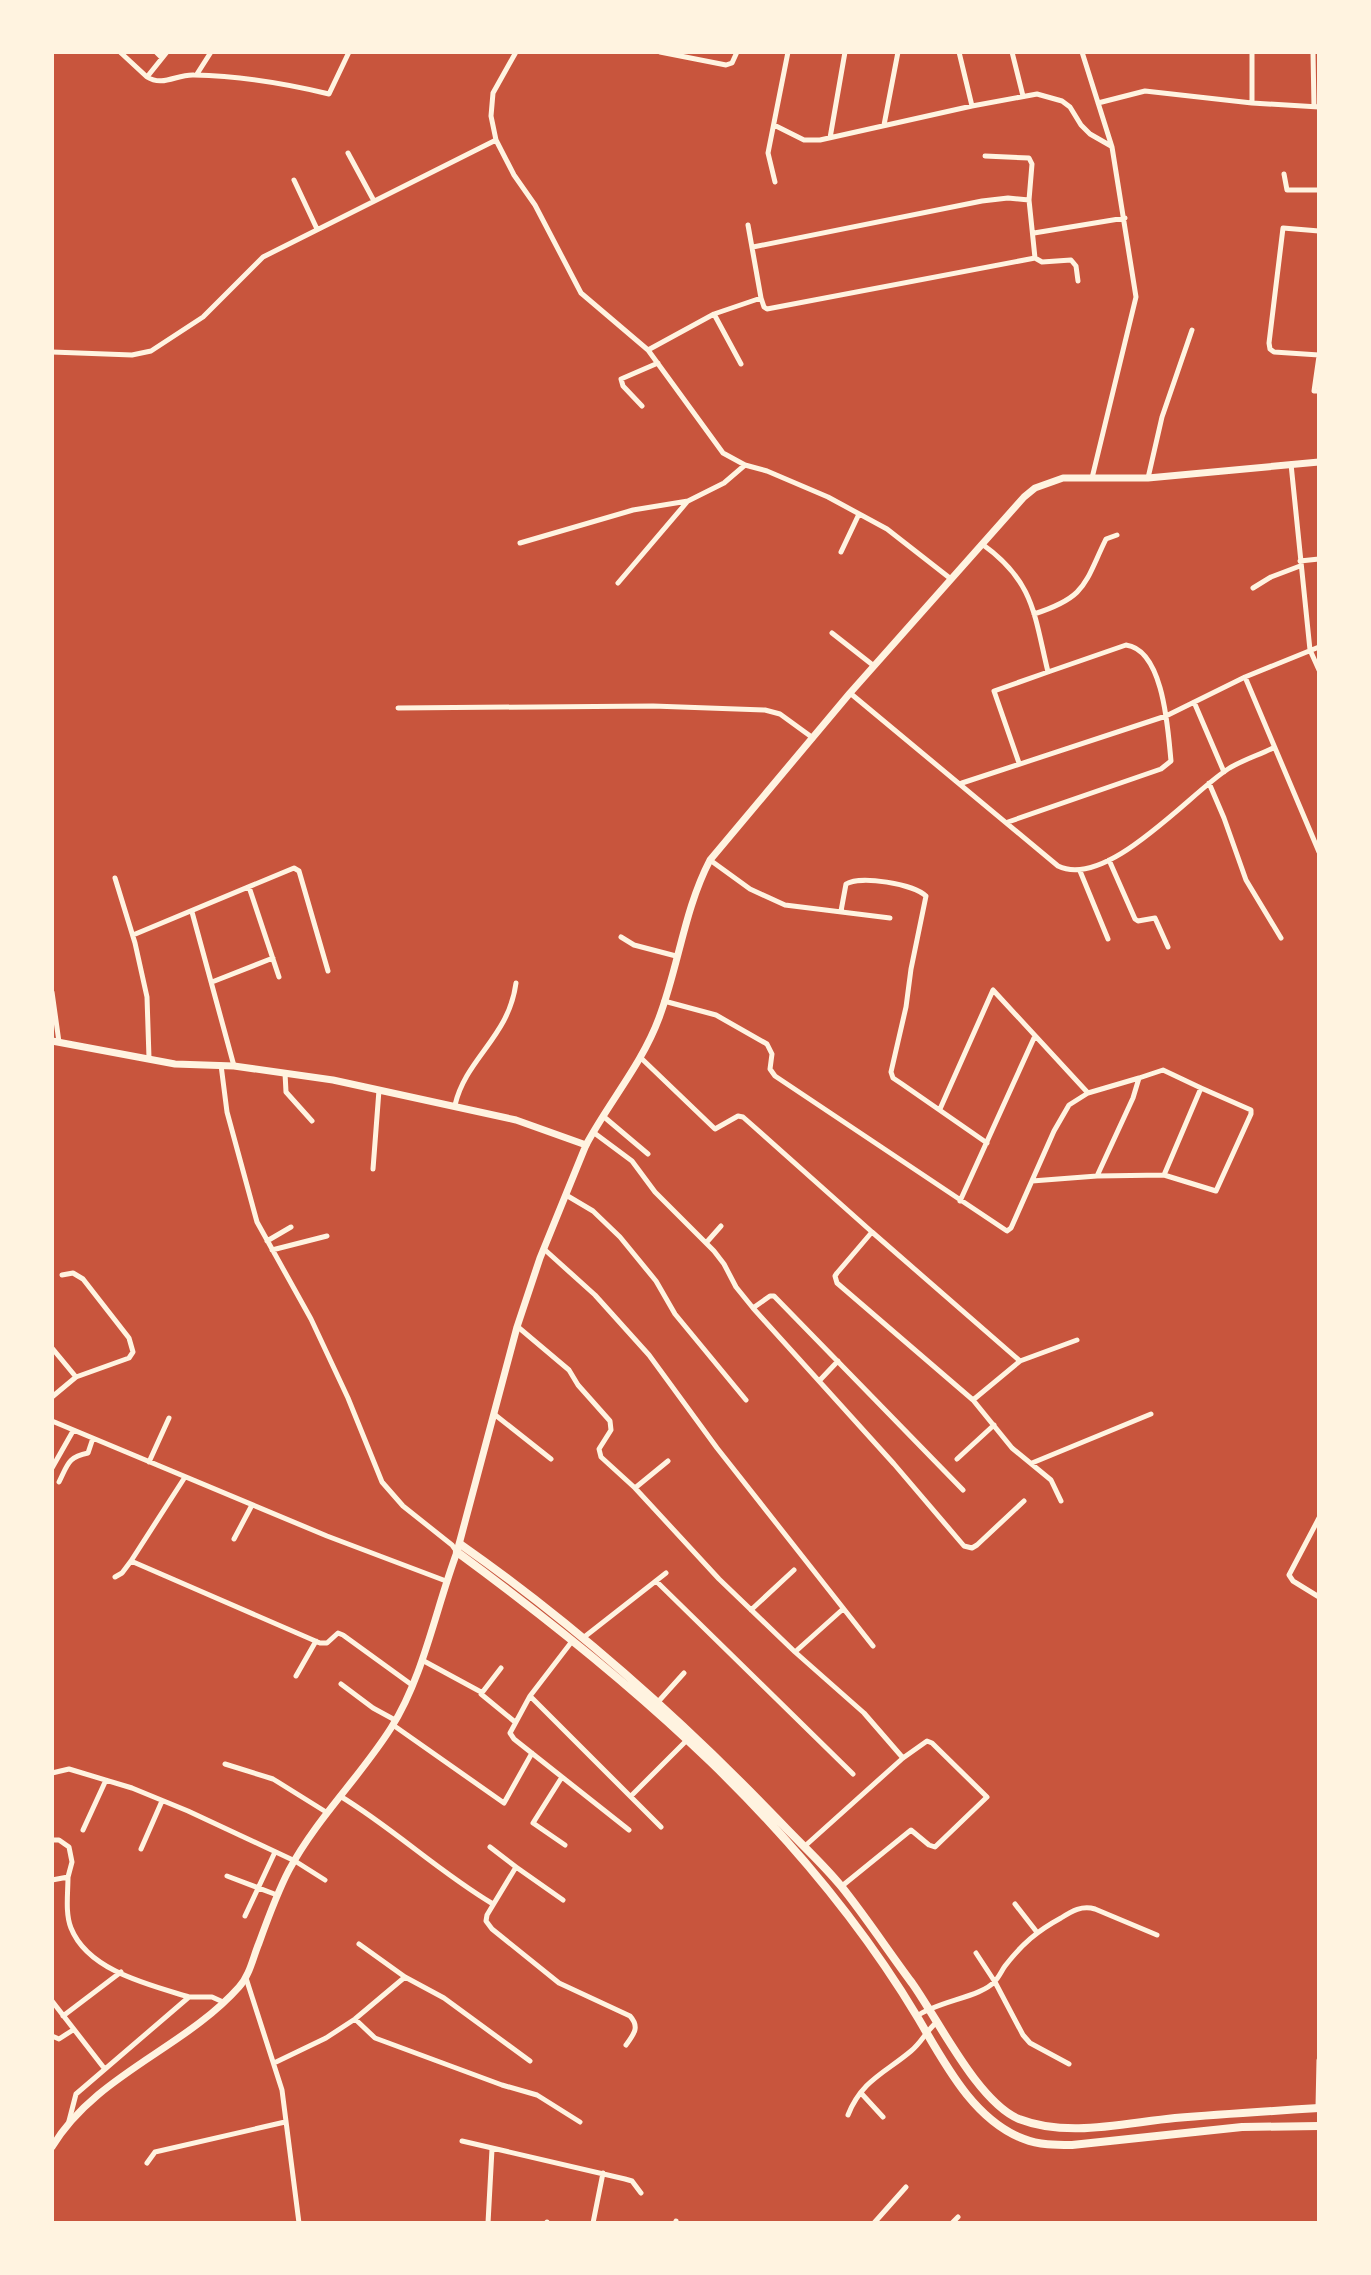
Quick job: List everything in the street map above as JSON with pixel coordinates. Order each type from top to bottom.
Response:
[{"type":"main road","points":[[456,1547],[578,1637],[657,1703],[805,1846],[841,1887],[930,2007],[975,2079],[995,2104],[1017,2118],[1036,2124],[1079,2129],[1242,2112],[1319,2108]]},
{"type":"main road","points":[[578,1637],[751,1801],[825,1884],[885,1965],[958,2081],[979,2108],[1005,2129],[1027,2140],[1072,2145],[1242,2127],[1319,2126]]},
{"type":"street","points":[[120,52],[153,81],[168,81],[183,75],[258,78],[329,94],[349,52]]},
{"type":"street","points":[[147,77],[164,55],[156,52]]},
{"type":"street","points":[[196,75],[211,52]]},
{"type":"street","points":[[516,52],[493,93],[491,116],[496,140],[514,175],[535,205],[581,293],[648,350],[715,446],[729,458],[804,486],[896,534],[951,579]]},
{"type":"street","points":[[660,52],[726,65],[732,63],[737,52]]},
{"type":"street","points":[[775,182],[768,153],[788,52]]},
{"type":"street","points":[[830,138],[845,52]]},
{"type":"street","points":[[884,125],[898,52]]},
{"type":"street","points":[[959,52],[972,106]]},
{"type":"street","points":[[1012,52],[1023,96]]},
{"type":"street","points":[[1082,52],[1112,147],[1136,288],[1136,306],[1092,478]]},
{"type":"street","points":[[1252,52],[1252,103]]},
{"type":"street","points":[[1098,103],[1145,91],[1317,107],[1313,52]]},
{"type":"street","points":[[774,125],[804,140],[830,138],[972,106],[1023,96],[1048,95],[1070,107],[1090,134],[1112,147]]},
{"type":"street","points":[[52,352],[132,355],[151,351],[203,317],[263,257],[496,140]]},
{"type":"street","points":[[348,153],[374,201]]},
{"type":"street","points":[[985,156],[1029,158],[1032,164],[1029,200],[1035,258]]},
{"type":"street","points":[[1284,174],[1287,190],[1319,190]]},
{"type":"street","points":[[294,180],[317,229]]},
{"type":"street","points":[[753,247],[982,201],[1008,198],[1029,200]]},
{"type":"street","points":[[1034,233],[1125,218]]},
{"type":"street","points":[[748,225],[761,298],[767,309],[1035,258],[1042,262],[1071,260],[1076,266],[1078,281]]},
{"type":"street","points":[[1319,231],[1283,228],[1269,343],[1274,352],[1319,355],[1314,391],[1319,391]]},
{"type":"street","points":[[648,350],[714,314],[761,298]]},
{"type":"street","points":[[714,314],[741,364]]},
{"type":"street","points":[[1148,478],[1162,417],[1192,330]]},
{"type":"street","points":[[642,406],[623,386],[621,379],[658,363]]},
{"type":"street","points":[[52,2147],[69,2121],[124,2075],[202,2021],[246,1977],[277,1895],[295,1861],[326,1812],[394,1722],[422,1659],[517,1327],[544,1249],[586,1145],[641,1058],[664,1001],[694,893],[710,860],[850,693],[1013,508],[1035,488],[1063,478],[1148,478],[1319,462]]},
{"type":"street","points":[[1291,463],[1310,650],[1319,670]]},
{"type":"street","points":[[520,543],[633,510],[688,501],[724,483],[745,465]]},
{"type":"street","points":[[618,583],[688,501]]},
{"type":"street","points":[[841,552],[859,514]]},
{"type":"street","points":[[1034,614],[1064,603],[1084,586],[1106,539],[1117,535]]},
{"type":"street","points":[[982,544],[1016,574],[1026,589],[1048,672]]},
{"type":"street","points":[[1253,588],[1300,564],[1319,559]]},
{"type":"street","points":[[832,633],[874,666]]},
{"type":"street","points":[[1008,822],[1166,767],[1171,761],[1166,716],[1152,666],[1141,650],[1134,646],[1117,647],[994,691],[1019,763]]},
{"type":"street","points":[[961,783],[1166,716],[1245,677],[1319,647]]},
{"type":"street","points":[[1245,677],[1319,852]]},
{"type":"street","points":[[850,693],[1058,866],[1080,871],[1109,860],[1184,807],[1224,772],[1273,748]]},
{"type":"street","points":[[1194,702],[1224,772]]},
{"type":"street","points":[[398,708],[653,706],[765,710],[780,714],[813,738]]},
{"type":"street","points":[[1209,783],[1246,880],[1281,938]]},
{"type":"street","points":[[710,860],[750,889],[785,905],[890,918]]},
{"type":"street","points":[[1109,860],[1135,919],[1155,918],[1168,947]]},
{"type":"street","points":[[133,935],[285,870],[297,869],[328,971]]},
{"type":"street","points":[[1080,871],[1108,939]]},
{"type":"street","points":[[115,878],[133,935],[148,1007],[149,1058]]},
{"type":"street","points":[[841,911],[846,884],[851,881],[903,885],[920,890],[926,896],[892,1066],[893,1078],[987,1143]]},
{"type":"street","points":[[249,887],[279,977]]},
{"type":"street","points":[[192,912],[234,1066]]},
{"type":"street","points":[[621,937],[634,945],[676,956]]},
{"type":"street","points":[[212,982],[273,958]]},
{"type":"street","points":[[455,1105],[459,1088],[512,1009],[516,983]]},
{"type":"street","points":[[940,1109],[993,990],[1088,1093]]},
{"type":"street","points":[[52,992],[56,1042],[185,1065],[221,1065],[285,1072],[379,1090],[525,1122],[586,1145]]},
{"type":"street","points":[[664,1001],[716,1015],[767,1044],[772,1050],[769,1066],[772,1073],[1007,1231],[1069,1105],[1088,1093],[1163,1070],[1249,1107],[1251,1114],[1216,1191],[1164,1175],[1032,1181]]},
{"type":"street","points":[[960,1201],[1034,1037]]},
{"type":"street","points":[[641,1058],[715,1129],[738,1116],[743,1117],[1020,1361]]},
{"type":"street","points":[[221,1065],[230,1128],[253,1214],[311,1319],[382,1482],[408,1511],[456,1547]]},
{"type":"street","points":[[285,1072],[286,1092],[312,1121]]},
{"type":"street","points":[[1097,1176],[1139,1078]]},
{"type":"street","points":[[1164,1175],[1201,1088]]},
{"type":"street","points":[[373,1169],[379,1090]]},
{"type":"street","points":[[603,1116],[648,1154]]},
{"type":"street","points":[[593,1132],[632,1161],[655,1192],[706,1243],[753,1308],[964,1546],[972,1548],[977,1545],[1024,1501]]},
{"type":"street","points":[[566,1195],[593,1211],[620,1237],[656,1281],[675,1314],[746,1400]]},
{"type":"street","points":[[706,1243],[721,1226]]},
{"type":"street","points":[[267,1241],[291,1227]]},
{"type":"street","points":[[872,1232],[837,1273],[837,1283],[973,1400],[1012,1448],[1051,1480],[1061,1501]]},
{"type":"street","points":[[272,1250],[327,1236]]},
{"type":"street","points":[[544,1249],[595,1295],[649,1355],[717,1448],[873,1646]]},
{"type":"street","points":[[52,1397],[76,1377],[129,1358],[133,1352],[129,1338],[83,1279],[73,1273],[62,1275]]},
{"type":"street","points":[[753,1308],[774,1296],[963,1490]]},
{"type":"street","points":[[517,1327],[566,1366],[578,1385],[610,1421],[611,1430],[599,1454],[751,1610],[864,1713],[903,1758]]},
{"type":"street","points":[[973,1400],[1020,1361],[1077,1340]]},
{"type":"street","points":[[52,1348],[76,1377]]},
{"type":"street","points":[[820,1380],[838,1361]]},
{"type":"street","points":[[494,1414],[551,1459]]},
{"type":"street","points":[[1032,1463],[1151,1414]]},
{"type":"street","points":[[149,1462],[169,1418]]},
{"type":"street","points":[[52,1421],[252,1505],[446,1581]]},
{"type":"street","points":[[957,1459],[994,1425]]},
{"type":"street","points":[[52,1468],[73,1431]]},
{"type":"street","points":[[59,1482],[70,1460],[78,1454],[88,1453],[93,1438]]},
{"type":"street","points":[[635,1488],[668,1461]]},
{"type":"street","points":[[115,1577],[131,1561],[185,1477]]},
{"type":"street","points":[[234,1539],[252,1505]]},
{"type":"street","points":[[1319,1518],[1289,1575],[1293,1581],[1319,1597]]},
{"type":"street","points":[[131,1561],[316,1641],[325,1644],[335,1634],[343,1635],[412,1685]]},
{"type":"street","points":[[751,1610],[794,1570]]},
{"type":"street","points":[[629,1830],[511,1736],[513,1725],[530,1696],[578,1637],[666,1573]]},
{"type":"street","points":[[656,1581],[853,1774]]},
{"type":"street","points":[[795,1652],[843,1609]]},
{"type":"street","points":[[296,1676],[316,1641]]},
{"type":"street","points":[[422,1659],[481,1692],[513,1725]]},
{"type":"street","points":[[481,1692],[501,1668]]},
{"type":"street","points":[[657,1703],[684,1673]]},
{"type":"street","points":[[341,1684],[504,1803],[532,1753]]},
{"type":"street","points":[[530,1696],[661,1827]]},
{"type":"street","points":[[631,1796],[687,1740]]},
{"type":"street","points":[[805,1846],[922,1743],[932,1743],[987,1797],[935,1847],[911,1830],[841,1887]]},
{"type":"street","points":[[225,1764],[273,1779],[326,1812]]},
{"type":"street","points":[[52,1773],[69,1769],[162,1801],[295,1861],[325,1880]]},
{"type":"street","points":[[562,1777],[533,1823],[565,1845]]},
{"type":"street","points":[[83,1830],[106,1780]]},
{"type":"street","points":[[339,1795],[368,1812],[468,1889],[493,1904]]},
{"type":"street","points":[[141,1849],[162,1801]]},
{"type":"street","points":[[52,1840],[59,1840],[69,1847],[72,1862],[68,1877],[69,1914],[73,1932],[95,1958],[121,1972],[189,1997],[212,1997],[223,2002]]},
{"type":"street","points":[[490,1847],[563,1900]]},
{"type":"street","points":[[245,1916],[275,1852]]},
{"type":"street","points":[[516,1867],[486,1921],[559,1983],[630,2016],[636,2030],[626,2045]]},
{"type":"street","points":[[227,1876],[277,1895]]},
{"type":"street","points":[[52,1880],[68,1877]]},
{"type":"street","points":[[1015,1904],[1036,1931]]},
{"type":"street","points":[[917,2016],[930,2007],[969,1995],[995,1982],[1016,1952],[1036,1931],[1075,1909],[1088,1907],[1157,1935]]},
{"type":"street","points":[[359,1944],[405,1977],[444,1998],[530,2061]]},
{"type":"street","points":[[976,1953],[1023,2035],[1030,2043],[1069,2064]]},
{"type":"street","points":[[63,2016],[121,1972]]},
{"type":"street","points":[[246,1977],[282,2090],[299,2223]]},
{"type":"street","points":[[274,2063],[326,2038],[355,2019],[405,1977]]},
{"type":"street","points":[[69,2121],[76,2094],[189,1997]]},
{"type":"street","points":[[52,2001],[104,2068]]},
{"type":"street","points":[[355,2019],[375,2038],[502,2085],[523,2089],[580,2122]]},
{"type":"street","points":[[848,2115],[861,2093],[890,2064],[915,2048],[926,2031],[938,2022]]},
{"type":"street","points":[[52,2036],[59,2039],[73,2030]]},
{"type":"street","points":[[1319,2060],[1319,2108]]},
{"type":"street","points":[[861,2093],[883,2117]]},
{"type":"street","points":[[147,2163],[155,2152],[285,2122]]},
{"type":"street","points":[[462,2141],[632,2181],[641,2193]]},
{"type":"street","points":[[488,2223],[492,2149]]},
{"type":"street","points":[[593,2223],[603,2173]]},
{"type":"street","points":[[874,2223],[906,2187]]},
{"type":"street","points":[[952,2223],[958,2217]]}]
